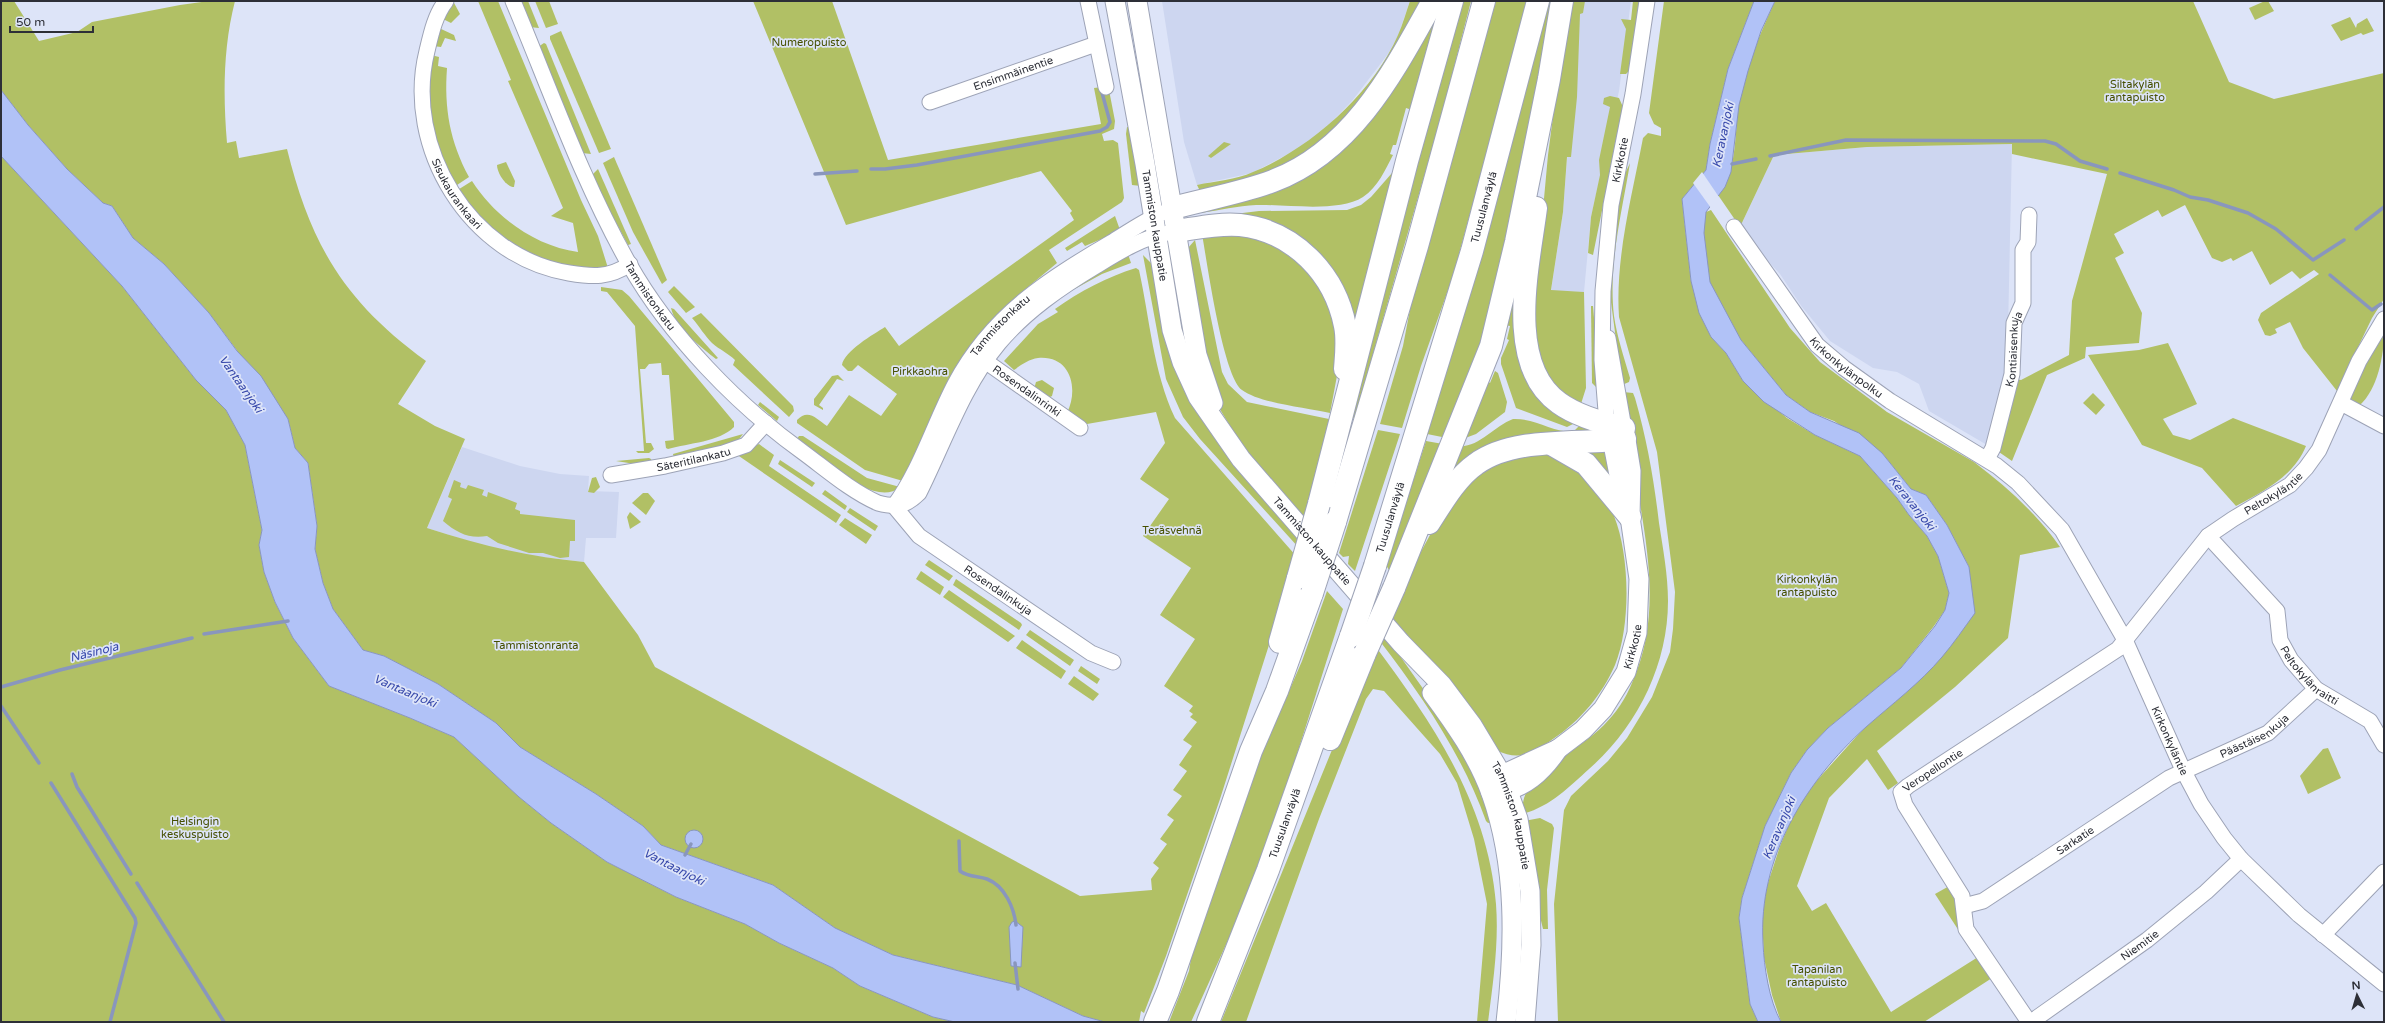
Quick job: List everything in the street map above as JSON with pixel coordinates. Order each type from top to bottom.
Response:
[{"type":"highway","points":[[1165,223],[1273,181],[1299,168],[1327,149],[1345,134],[1383,88],[1433,1]]},
{"type":"highway","points":[[1155,1022],[1168,991],[1251,751],[1277,691],[1305,585],[1319,504],[1342,412],[1452,1]]},
{"type":"highway","points":[[1305,585],[1335,522],[1402,299],[1484,1]]},
{"type":"highway","name":"Tuusulanväylä","points":[[1210,1018],[1268,870],[1375,566],[1472,251],[1538,1]]},
{"type":"highway","points":[[1268,870],[1293,829],[1365,652],[1407,558],[1441,467],[1491,346],[1507,284],[1549,79],[1562,1]]},
{"type":"highway","points":[[1549,79],[1546,131],[1529,271],[1524,335],[1528,359],[1536,378],[1546,391],[1568,409],[1616,433]]},
{"type":"highway","points":[[1165,223],[1256,228],[1286,240],[1317,266],[1335,293],[1345,327],[1346,345],[1342,412]]},
{"type":"highway","points":[[1407,558],[1453,488],[1476,464],[1505,450],[1527,445],[1552,444],[1616,433]]},
{"type":"highway","points":[[1552,444],[1576,456],[1586,464],[1630,517]]},
{"type":"main road","name":"Tammiston kauppatie","points":[[1116,1],[1165,223],[1197,355],[1226,438],[1258,480],[1401,643],[1458,728],[1500,786],[1518,820],[1530,891],[1531,945],[1525,1022]]},
{"type":"main road","name":"Tammiston kauppatie","points":[[1137,1],[1165,223]]},
{"type":"main road","name":"Kirkkotie","points":[[1500,786],[1530,780],[1545,768],[1558,749],[1584,730],[1603,709],[1626,672],[1633,650],[1639,612],[1639,579],[1630,517],[1631,471],[1616,433]]},
{"type":"main road","name":"Tammiston kauppatie","points":[[1500,786],[1512,904],[1513,944],[1506,1022]]},
{"type":"street","name":"Tammistonkatu","points":[[514,1],[604,217],[630,264],[668,322],[747,408],[808,456],[872,500],[894,506],[908,504],[919,493],[968,391],[980,357],[1000,343],[1028,314],[1057,291],[1138,242],[1165,223]]},
{"type":"street","points":[[1088,1],[1106,87]]},
{"type":"street","name":"Kirkkotie","points":[[1616,433],[1618,389],[1604,319],[1606,238],[1633,94],[1647,1]]},
{"type":"street","name":"Sisukaurankaari","points":[[440,3],[425,58],[421,94],[430,146],[451,192],[472,220],[484,232],[508,249],[531,261],[560,272],[598,276],[616,274],[630,264]]},
{"type":"street","name":"Ensimmäinentie","points":[[930,102],[1096,44]]},
{"type":"street","name":"Kontiaisenkuja","points":[[1992,463],[1995,441],[2012,374],[2014,323],[2022,303],[2023,250],[2028,242],[2028,215]]},
{"type":"street","name":"Kirkonkylänpolku","points":[[1734,227],[1817,345],[1844,368],[1890,401],[1992,463]]},
{"type":"street","name":"Peltokyläntie","points":[[2125,640],[2208,536],[2233,519],[2290,485],[2306,468],[2319,450],[2359,361],[2384,319]]},
{"type":"street","name":"Rosendalinrinki","points":[[980,357],[1080,428]]},
{"type":"street","points":[[2341,403],[2384,426]]},
{"type":"street","name":"Säteritilankatu","points":[[611,475],[665,466],[723,453],[746,445],[766,423]]},
{"type":"street","name":"Kirkonkyläntie","points":[[1992,463],[2018,483],[2062,530],[2125,640],[2183,770],[2209,817],[2241,859],[2299,915],[2384,984]]},
{"type":"street","name":"Rosendalinkuja","points":[[894,506],[920,536],[1091,653],[1113,662]]},
{"type":"street","name":"Peltokylänraitti","points":[[2208,536],[2277,611],[2280,640],[2284,650],[2316,689],[2370,721],[2384,745]]},
{"type":"street","name":"Veropellontie","points":[[2030,1022],[1966,929],[1962,896],[1905,804],[1901,792],[2097,664],[2118,649],[2125,640]]},
{"type":"street","name":"Päästäisenkuja","points":[[2183,770],[2268,733],[2316,689]]},
{"type":"street","name":"Sarkatie","points":[[1964,906],[1983,900],[2183,770]]},
{"type":"street","name":"Niemitie","points":[[2030,1022],[2141,945],[2206,892],[2241,859]]},
{"type":"street","points":[[2323,935],[2384,872]]},
{"type":"shaded area","points":[[1162,1],[1410,1],[1398,36],[1388,54],[1352,101],[1320,134],[1296,150],[1252,173],[1197,185],[1184,142]]},
{"type":"shaded area","points":[[1579,1],[1631,1],[1619,91],[1591,217],[1584,292],[1551,291],[1563,212]]},
{"type":"shaded area","points":[[2012,144],[2007,378],[1987,445],[1929,411],[1919,384],[1897,372],[1873,368],[1830,341],[1802,307],[1780,274],[1757,249],[1741,225],[1774,155],[1867,147]]},
{"type":"shaded area","points":[[462,447],[520,466],[560,474],[589,476],[588,491],[619,492],[616,538],[586,538],[584,562],[526,555],[481,545],[427,528]]},
{"type":"green space","name":"Tammistonranta","points":[[1,1],[14,1],[39,41],[77,32],[92,22],[180,5],[209,1],[235,1],[226,54],[225,107],[227,143],[236,141],[239,158],[287,149],[307,215],[320,243],[335,269],[353,294],[373,317],[426,361],[398,404],[435,426],[465,439],[427,528],[504,550],[584,562],[638,635],[655,667],[1080,896],[1152,890],[1151,879],[1159,868],[1153,863],[1167,844],[1160,839],[1174,820],[1167,815],[1182,796],[1173,790],[1187,771],[1179,765],[1192,746],[1183,740],[1197,722],[1190,717],[1193,714],[1189,711],[1193,706],[1164,686],[1195,639],[1160,615],[1191,568],[1143,536],[1169,499],[1140,479],[1165,443],[1156,412],[1087,424],[1067,413],[1071,404],[1072,384],[1065,368],[1058,362],[1038,358],[1025,362],[1014,370],[1004,361],[1038,324],[1058,312],[1055,309],[1064,302],[1104,280],[1136,268],[1139,270],[1157,364],[1175,418],[1297,557],[1220,799],[1166,956],[1144,1013],[1141,1011],[1139,1022],[1105,1022],[1083,1016],[1017,985],[893,955],[835,928],[773,885],[661,845],[643,826],[596,794],[520,747],[496,723],[438,684],[384,656],[363,650],[333,609],[323,583],[315,549],[317,526],[308,463],[295,448],[288,419],[209,313],[164,264],[133,238],[112,206],[103,203],[67,169],[28,125],[1,90]]},
{"type":"green space","points":[[453,1],[460,14],[451,23],[443,19]]},
{"type":"green space","points":[[478,1],[498,1],[581,200],[598,236],[608,268],[587,270],[530,256],[486,225],[456,191],[472,181],[492,206],[504,218],[518,228],[562,249],[578,252],[573,223],[551,216],[563,208],[508,81],[511,80]]},
{"type":"green space","points":[[519,1],[528,1],[539,28],[529,27]]},
{"type":"green space","points":[[535,1],[549,1],[558,24],[546,28]]},
{"type":"green space","points":[[753,1],[832,1],[888,160],[1101,124],[1094,88],[1102,87],[1109,90],[1115,121],[1114,129],[1102,134],[1104,141],[1113,140],[1118,143],[1124,198],[1122,202],[1049,250],[1057,263],[1016,297],[985,329],[903,481],[865,470],[797,423],[797,420],[805,415],[809,415],[827,426],[849,395],[881,416],[897,394],[858,365],[852,371],[848,371],[842,365],[848,354],[860,343],[885,327],[899,346],[1074,220],[1070,213],[1072,211],[1041,171],[846,225]]},
{"type":"green space","points":[[1410,1],[1424,1],[1359,108],[1323,142],[1292,163],[1251,179],[1200,191],[1197,185],[1240,177],[1275,162],[1318,134],[1338,117],[1373,78],[1387,57],[1400,31]]},
{"type":"green space","points":[[1446,1],[1412,110],[1406,108],[1396,145],[1393,145],[1390,154],[1393,155],[1381,178],[1368,193],[1352,202],[1340,205],[1311,207],[1256,205],[1201,213],[1200,210],[1297,177]]},
{"type":"green space","points":[[1457,1],[1471,1],[1442,114],[1358,406],[1354,418],[1346,417]]},
{"type":"green space","points":[[1491,1],[1528,1],[1453,276],[1421,366],[1402,428],[1380,424],[1403,346],[1418,268]]},
{"type":"green space","points":[[1549,1],[1556,1],[1494,314],[1447,438],[1427,434],[1492,211]]},
{"type":"green space","points":[[1568,1],[1585,1],[1583,13],[1580,14],[1577,97],[1571,157],[1567,157],[1563,212],[1551,290],[1584,292],[1586,388],[1580,407],[1554,391],[1531,340],[1548,155]]},
{"type":"green space","points":[[1633,1],[1640,1],[1630,70],[1626,74],[1620,74],[1626,29],[1621,19],[1631,20]]},
{"type":"green space","name":"Kirkonkylän rantapuisto","points":[[1664,1],[1754,1],[1728,69],[1710,144],[1706,170],[1682,199],[1691,281],[1711,337],[1726,353],[1743,381],[1787,418],[1815,435],[1860,456],[1897,498],[1927,536],[1938,556],[1949,593],[1945,610],[1901,668],[1828,728],[1807,750],[1791,773],[1765,826],[1742,898],[1739,918],[1750,1004],[1758,1022],[1558,1022],[1554,904],[1564,810],[1571,796],[1608,761],[1627,738],[1652,697],[1670,652],[1673,629],[1675,592],[1657,452],[1619,317],[1618,295],[1625,227],[1643,138],[1648,133],[1661,136],[1661,128],[1654,124],[1649,113]]},
{"type":"green space","name":"Siltakylän rantapuisto","points":[[1775,1],[2193,1],[2229,82],[2274,99],[2384,73],[2384,299],[2372,318],[2337,391],[2303,348],[2290,322],[2275,329],[2277,333],[2270,336],[2265,335],[2258,320],[2261,313],[2319,274],[2314,270],[2300,279],[2292,271],[2270,285],[2252,251],[2233,261],[2231,258],[2222,262],[2212,258],[2185,205],[2162,217],[2158,210],[2114,234],[2124,253],[2115,258],[2142,313],[2139,343],[2086,347],[2085,358],[2047,375],[2012,461],[1996,450],[2016,379],[2021,380],[2069,355],[2072,301],[2107,174],[2012,154],[2012,144],[1867,147],[1774,155],[1740,227],[1718,195],[1729,174],[1732,163],[1737,116],[1745,77]]},
{"type":"green space","points":[[2268,1],[2274,11],[2255,20],[2249,8]]},
{"type":"green space","points":[[2350,17],[2356,28],[2357,24],[2367,18],[2374,31],[2363,35],[2361,33],[2341,41],[2331,25]]},
{"type":"green space","points":[[439,28],[454,35],[456,41],[445,38],[441,47],[433,46]]},
{"type":"green space","points":[[561,31],[611,149],[599,153],[550,39],[550,36]]},
{"type":"green space","points":[[544,43],[546,44],[591,154],[582,153],[538,47]]},
{"type":"green space","points":[[431,55],[439,57],[438,66],[447,68],[446,97],[450,124],[457,151],[469,177],[454,187],[439,156],[428,103]]},
{"type":"green space","points":[[1610,96],[1619,98],[1623,107],[1593,255],[1588,253],[1591,217],[1600,175],[1599,160],[1610,107],[1603,104],[1604,98]]},
{"type":"green space","points":[[1127,127],[1130,127],[1141,186],[1132,185],[1126,134]]},
{"type":"green space","points":[[1224,142],[1231,144],[1211,158],[1208,156]]},
{"type":"green space","name":"Helsingin keskuspuisto","points":[[1,156],[122,286],[196,380],[226,410],[245,445],[262,530],[259,545],[264,572],[275,602],[293,638],[329,686],[454,737],[519,797],[551,823],[607,862],[676,897],[745,924],[779,943],[833,968],[860,986],[933,1017],[955,1022],[1,1022]]},
{"type":"green space","points":[[614,157],[667,280],[662,284],[633,232],[603,163]]},
{"type":"green space","points":[[506,162],[515,181],[514,187],[508,185],[502,179],[497,168],[497,165]]},
{"type":"green space","points":[[1630,163],[1614,258],[1613,277],[1615,324],[1630,378],[1629,382],[1622,385],[1609,287],[1610,255],[1623,178]]},
{"type":"green space","points":[[598,169],[631,244],[628,245],[591,176]]},
{"type":"green space","points":[[1392,173],[1396,174],[1355,337],[1314,257],[1202,218],[1259,211],[1347,210],[1361,205],[1371,197]]},
{"type":"green space","points":[[1531,198],[1518,336],[1574,419],[1573,424],[1567,427],[1516,408],[1501,364],[1501,358],[1509,340],[1507,339],[1510,326],[1505,325]]},
{"type":"green space","name":"Tapanilan rantapuisto","points":[[1711,210],[1790,328],[1820,362],[1887,412],[1974,462],[1986,471],[2031,512],[2060,547],[2020,555],[2008,638],[1955,687],[1877,751],[1898,783],[1888,790],[1867,759],[1829,798],[1797,886],[1812,911],[1826,903],[1891,1012],[1978,957],[1992,978],[1924,1022],[1781,1022],[1772,995],[1764,958],[1762,919],[1766,889],[1780,846],[1795,810],[1811,787],[1865,727],[1903,695],[1971,589],[1969,567],[1947,525],[1926,495],[1911,489],[1882,453],[1834,421],[1810,412],[1786,395],[1741,340],[1711,290],[1702,233],[1706,212]]},
{"type":"green space","points":[[1115,216],[1120,230],[1118,232],[1085,246],[1082,242],[1067,251],[1065,248]]},
{"type":"green space","points":[[1202,234],[1267,238],[1314,272],[1337,322],[1339,365],[1330,413],[1271,402],[1250,395],[1242,390],[1235,380],[1228,364],[1222,342]]},
{"type":"green space","points":[[1195,240],[1222,372],[1228,384],[1247,402],[1329,419],[1305,523],[1250,459],[1218,406],[1210,382],[1188,248]]},
{"type":"green space","points":[[1128,254],[1131,263],[1102,274],[1071,291],[1070,287]]},
{"type":"green space","points":[[1143,255],[1153,265],[1167,332],[1301,540],[1299,548],[1200,439],[1183,417],[1166,379]]},
{"type":"green space","points":[[674,286],[695,307],[686,313],[668,292]]},
{"type":"green space","points":[[601,287],[622,290],[629,296],[734,422],[734,427],[728,432],[712,439],[668,449],[666,448],[665,441],[674,440],[669,375],[662,375],[661,363],[649,364],[645,369],[640,369],[646,443],[651,443],[654,449],[649,453],[638,453],[636,451],[644,451],[635,326],[607,292],[601,291]]},
{"type":"green space","points":[[1591,306],[1593,306],[1600,387],[1596,387],[1592,383]]},
{"type":"green space","points":[[671,308],[674,309],[718,358],[716,359],[683,330]]},
{"type":"green space","points":[[701,313],[793,406],[794,411],[789,417],[733,365],[735,360],[730,355],[709,340],[692,318]]},
{"type":"green space","points":[[2384,332],[2383,351],[2379,371],[2366,399],[2359,406],[2351,400],[2350,397],[2368,355]]},
{"type":"green space","points":[[2168,343],[2197,404],[2163,419],[2173,435],[2190,440],[2233,418],[2306,446],[2301,457],[2294,466],[2277,482],[2236,506],[2202,468],[2142,445],[2088,355],[2139,350]]},
{"type":"green space","points":[[1495,371],[1498,373],[1507,402],[1505,412],[1476,434],[1460,440],[1486,380],[1490,383]]},
{"type":"green space","points":[[838,375],[844,381],[837,379],[819,405],[823,408],[823,410],[814,405],[814,399],[832,376]]},
{"type":"green space","points":[[1042,380],[1054,388],[1052,396],[1048,398],[1034,389],[1036,382]]},
{"type":"green space","points":[[1623,392],[1633,393],[1635,398],[1647,445],[1655,491],[1668,591],[1667,625],[1662,648],[1656,671],[1646,693],[1622,734],[1589,769],[1558,796],[1541,807],[1522,814],[1525,795],[1541,775],[1595,733],[1617,710],[1630,689],[1641,660],[1649,612],[1650,588],[1646,540]]},
{"type":"green space","points":[[2093,393],[2105,405],[2096,415],[2083,403]]},
{"type":"green space","points":[[760,402],[779,417],[777,421],[758,405]]},
{"type":"green space","points":[[1513,419],[1521,419],[1558,430],[1573,432],[1583,422],[1601,430],[1540,439],[1449,484],[1457,446],[1465,446],[1479,441],[1506,422]]},
{"type":"green space","points":[[1378,430],[1400,434],[1355,571],[1348,564],[1349,556],[1343,557],[1339,553]]},
{"type":"green space","points":[[743,434],[737,442],[674,458],[673,454]]},
{"type":"green space","points":[[799,436],[803,436],[867,478],[900,487],[889,492],[876,491],[862,486],[847,478],[818,456],[797,439]]},
{"type":"green space","points":[[1426,441],[1443,444],[1392,575],[1386,565]]},
{"type":"green space","points":[[759,444],[774,455],[769,466],[841,515],[836,523],[736,454]]},
{"type":"green space","points":[[1605,447],[1612,484],[1577,449]]},
{"type":"green space","points":[[1542,453],[1556,456],[1578,467],[1592,483],[1612,512],[1619,532],[1626,570],[1626,611],[1624,631],[1615,665],[1597,697],[1581,716],[1563,732],[1533,752],[1512,755],[1496,750],[1389,618],[1404,583],[1430,535],[1457,493],[1496,460]]},
{"type":"green space","points":[[649,458],[652,462],[635,464],[616,461]]},
{"type":"green space","points":[[780,460],[815,483],[812,487],[778,464]]},
{"type":"green space","points":[[596,477],[600,487],[594,493],[588,492],[592,478]]},
{"type":"green space","points":[[454,480],[461,483],[460,487],[466,489],[468,485],[484,490],[482,495],[487,497],[488,492],[517,503],[515,509],[520,511],[520,514],[575,520],[575,541],[570,541],[569,557],[560,558],[543,553],[529,553],[498,543],[487,536],[469,536],[453,529],[443,521],[452,499],[448,497]]},
{"type":"green space","points":[[825,490],[847,506],[845,510],[822,494]]},
{"type":"green space","points":[[643,493],[648,493],[655,501],[646,515],[632,503]]},
{"type":"green space","points":[[850,508],[878,526],[875,531],[847,512]]},
{"type":"green space","points":[[630,512],[641,522],[630,529],[627,517]]},
{"type":"green space","points":[[845,518],[872,535],[866,544],[839,525]]},
{"type":"green space","points":[[929,560],[953,576],[949,581],[925,565]]},
{"type":"green space","points":[[921,571],[944,587],[940,595],[916,579]]},
{"type":"green space","points":[[956,579],[1021,623],[1022,625],[1019,630],[953,585]]},
{"type":"green space","points":[[949,590],[1015,636],[1008,642],[943,597]]},
{"type":"green space","points":[[1327,591],[1343,609],[1292,770],[1261,857],[1238,918],[1191,1022],[1169,1022],[1189,971],[1195,934],[1258,763],[1302,661]]},
{"type":"green space","points":[[1030,630],[1074,660],[1070,666],[1026,635]]},
{"type":"green space","points":[[1383,632],[1448,724],[1472,768],[1493,822],[1488,823],[1486,821],[1465,772],[1440,726],[1379,640]]},
{"type":"green space","points":[[1022,640],[1066,671],[1061,679],[1016,648]]},
{"type":"green space","points":[[1376,647],[1418,706],[1437,736],[1455,768],[1470,800],[1482,833],[1491,868],[1497,919],[1495,963],[1488,1022],[1477,1022],[1487,904],[1474,839],[1457,783],[1440,754],[1384,691],[1373,689],[1366,699],[1319,819],[1246,1022],[1221,1022],[1345,718]]},
{"type":"green space","points":[[1081,666],[1100,679],[1097,684],[1078,671]]},
{"type":"green space","points":[[1074,676],[1099,694],[1093,701],[1068,684]]},
{"type":"green space","points":[[2328,748],[2341,778],[2308,794],[2300,776],[2323,749]]},
{"type":"green space","points":[[1540,818],[1552,824],[1554,828],[1547,890],[1548,929],[1543,929],[1537,904],[1524,821]]},
{"type":"green space","points":[[1951,885],[1956,902],[1959,931],[1935,894]]},
{"type":"water","name":"Keravanjoki","points":[[1754,1],[1775,1],[1761,31],[1739,105],[1731,172],[1725,187],[1706,212],[1704,233],[1710,282],[1741,340],[1786,395],[1810,412],[1859,433],[1882,453],[1911,489],[1926,495],[1947,525],[1969,567],[1975,613],[1951,646],[1933,667],[1915,685],[1866,727],[1823,772],[1805,797],[1790,824],[1777,852],[1768,881],[1763,912],[1763,943],[1766,973],[1773,1004],[1781,1022],[1758,1022],[1750,1004],[1739,918],[1742,898],[1765,826],[1791,773],[1807,750],[1828,728],[1901,668],[1935,626],[1945,610],[1949,593],[1938,556],[1927,536],[1897,498],[1860,456],[1815,435],[1764,402],[1743,381],[1726,353],[1711,337],[1699,313],[1691,281],[1682,199],[1706,170],[1710,144],[1728,69]]},
{"type":"water","name":"Vantaanjoki","points":[[1,90],[28,125],[67,169],[103,203],[112,206],[133,238],[164,264],[209,313],[237,351],[261,376],[288,419],[295,448],[308,463],[317,526],[315,549],[323,583],[333,609],[363,650],[384,656],[438,684],[496,723],[520,747],[596,794],[643,826],[661,845],[773,885],[835,928],[893,955],[1017,985],[1083,1016],[1105,1022],[955,1022],[933,1017],[860,986],[833,968],[779,943],[745,924],[676,897],[607,862],[551,823],[519,797],[454,737],[329,686],[293,638],[275,602],[264,572],[259,545],[262,530],[245,445],[226,410],[196,380],[122,286],[1,156]]},
{"type":"water","points":[[690,830],[698,830],[703,835],[701,846],[698,848],[690,848],[685,843],[685,835]]},
{"type":"water","points":[[1015,921],[1023,927],[1021,967],[1011,966],[1009,927],[1012,922]]},
{"type":"pier","points":[[1702,172],[1719,197],[1711,208],[1693,183]]},
{"type":"waterway","points":[[871,169],[885,169],[917,165],[1100,131],[1107,127],[1110,122],[1101,89]]},
{"type":"waterway","points":[[1770,156],[1846,140],[2045,141],[2056,144],[2080,161],[2107,169]]},
{"type":"waterway","points":[[1732,164],[1756,159]]},
{"type":"waterway","points":[[815,174],[857,171]]},
{"type":"waterway","points":[[2120,173],[2174,190],[2190,197],[2208,200],[2248,213],[2276,229],[2313,260],[2344,240]]},
{"type":"waterway","points":[[2356,229],[2384,207]]},
{"type":"waterway","points":[[2330,275],[2372,310],[2381,304]]},
{"type":"waterway","name":"Näsinoja","points":[[204,634],[288,621]]},
{"type":"waterway","name":"Näsinoja","points":[[1,687],[60,670],[192,638]]},
{"type":"waterway","points":[[1,706],[39,763]]},
{"type":"waterway","points":[[72,774],[77,787],[131,874]]},
{"type":"waterway","points":[[51,783],[135,918],[136,923],[110,1022]]},
{"type":"waterway","points":[[959,841],[960,871],[987,879],[999,887],[1008,898],[1016,925]]},
{"type":"waterway","points":[[685,855],[691,844]]},
{"type":"waterway","points":[[137,883],[224,1022]]},
{"type":"waterway","points":[[1015,963],[1018,989]]},
{"type":"park label","name":"Numeropuisto","points":[[809,42]]},
{"type":"park label","name":"Pirkkaohra","points":[[920,371]]},
{"type":"park label","name":"Teräsvehnä","points":[[1172,530]]}]
